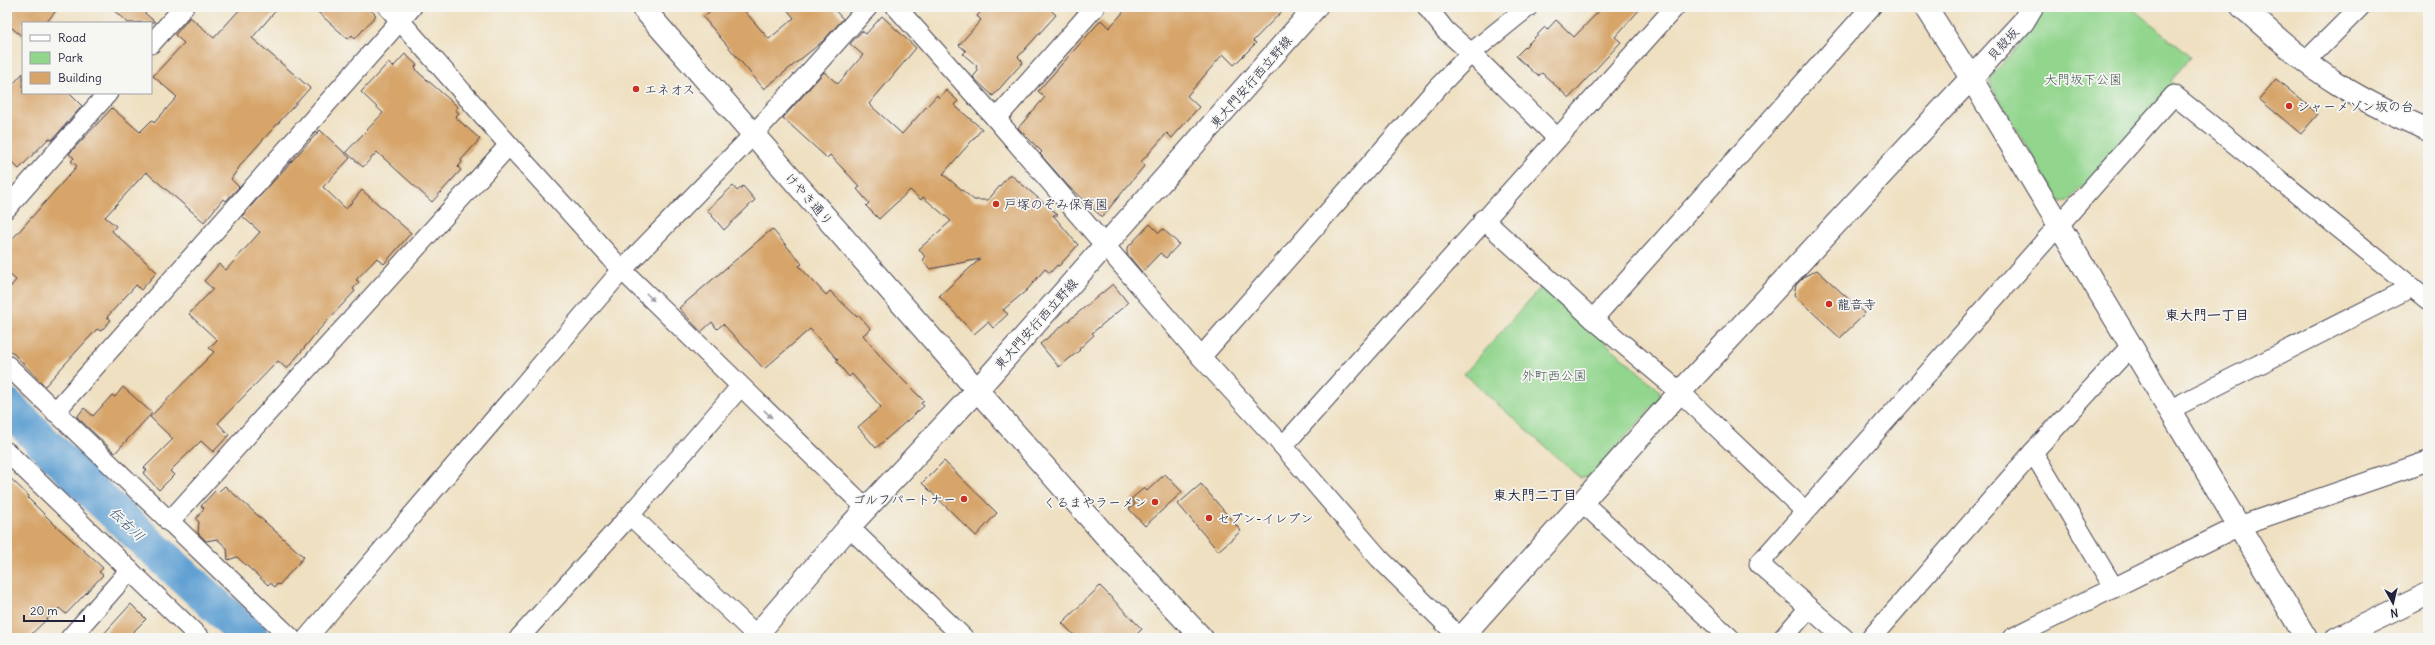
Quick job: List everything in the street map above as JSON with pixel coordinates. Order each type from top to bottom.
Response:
[{"type":"main road","name":"けやき通り","points":[[642,7],[977,390]]},
{"type":"main road","points":[[1926,7],[1972,78],[2306,638]]},
{"type":"main road","name":"貝殻坂","points":[[1461,638],[1680,392],[2023,22],[2032,7]]},
{"type":"main road","points":[[2242,7],[2306,61],[2337,84],[2380,108],[2428,130]]},
{"type":"main road","name":"東大門安行西立野線","points":[[755,636],[866,508],[977,390],[1105,247],[1314,8]]},
{"type":"main road","points":[[977,390],[1104,534],[1202,638]]},
{"type":"main road","points":[[2338,638],[2428,594]]},
{"type":"street","points":[[152,43],[184,7]]},
{"type":"street","points":[[307,638],[622,270],[753,135],[868,7]]},
{"type":"street","points":[[896,7],[996,119],[1201,357],[1283,446],[1378,558],[1461,638]]},
{"type":"street","points":[[996,119],[1095,7]]},
{"type":"street","points":[[1427,7],[1445,30],[1471,53],[1557,138]]},
{"type":"street","points":[[1201,357],[1438,87],[1471,53],[1528,7]]},
{"type":"street","points":[[1283,446],[1483,219],[1675,7]]},
{"type":"street","points":[[1593,319],[1871,7]]},
{"type":"street","points":[[2306,61],[2360,7]]},
{"type":"street","points":[[55,412],[400,11],[509,145],[622,270],[740,387],[866,508]]},
{"type":"street","points":[[7,208],[107,94]]},
{"type":"street","points":[[1844,638],[1759,564],[2058,224],[2174,96],[2428,300]]},
{"type":"street","points":[[169,522],[509,145]]},
{"type":"street","points":[[1483,219],[1593,319],[1680,392],[1806,512]]},
{"type":"street","points":[[2169,410],[2412,287]]},
{"type":"street","points":[[1871,638],[2033,452],[2131,346]]},
{"type":"street","points":[[7,364],[169,522],[291,638]]},
{"type":"street","points":[[519,638],[630,515],[740,387]]},
{"type":"street","points":[[2033,452],[2114,588]]},
{"type":"street","points":[[8,456],[200,638]]},
{"type":"street","points":[[2012,638],[2239,526],[2428,461]]},
{"type":"street","points":[[1582,502],[1730,638]]},
{"type":"street","points":[[630,515],[755,636]]},
{"type":"street","points":[[849,527],[945,631],[964,638]]},
{"type":"street","points":[[70,638],[130,570]]},
{"type":"street","points":[[1783,638],[1810,608]]},
{"type":"green space","name":"大門坂下公園","points":[[2043,7],[2132,7],[2190,57],[2171,81],[2175,85],[2069,201],[2060,202],[1990,84],[1991,77],[2033,27]]},
{"type":"green space","name":"外町西公園","points":[[1542,286],[1659,390],[1660,399],[1589,477],[1580,478],[1464,374]]},
{"type":"building","points":[[7,7],[59,7],[47,22],[22,22],[22,36],[7,24]]},
{"type":"building","points":[[110,7],[138,7],[155,22],[152,22],[127,22]]},
{"type":"building","points":[[242,7],[279,7],[252,38],[310,88],[242,163],[231,179],[239,187],[226,201],[223,199],[204,222],[146,172],[105,217],[116,226],[112,231],[157,272],[141,290],[136,285],[107,317],[111,320],[101,331],[97,329],[45,386],[7,347],[7,291],[16,280],[7,272],[7,245],[77,166],[71,161],[74,158],[69,154],[112,108],[140,132],[152,120],[154,123],[177,97],[153,76],[184,43],[175,35],[190,17],[214,38]]},
{"type":"building","points":[[312,7],[367,7],[376,15],[355,39],[352,35],[348,39]]},
{"type":"building","points":[[715,7],[741,7],[769,39],[794,18],[785,7],[832,7],[843,19],[823,41],[764,89],[703,17]]},
{"type":"building","points":[[985,7],[1048,7],[1056,15],[1018,57],[1023,62],[993,96],[973,77],[978,71],[976,68],[977,66],[963,54],[966,51],[959,45],[981,20],[977,16]]},
{"type":"building","points":[[1128,7],[1286,7],[1253,41],[1256,43],[1234,65],[1223,54],[1187,96],[1199,107],[1172,138],[1167,133],[1141,162],[1145,165],[1102,217],[1069,187],[1040,154],[1042,152],[1018,128],[1045,97],[1038,91],[1101,20],[1109,28]]},
{"type":"building","points":[[1603,7],[1642,7],[1615,37],[1621,42],[1569,98],[1542,73],[1538,76],[1516,56],[1545,27],[1547,30],[1556,20],[1574,37]]},
{"type":"building","points":[[882,16],[916,48],[869,104],[902,134],[937,95],[939,98],[946,90],[958,101],[954,105],[982,129],[943,174],[974,200],[988,200],[1010,174],[1058,215],[1053,215],[1078,245],[1059,266],[1057,265],[1050,273],[1045,269],[1027,290],[1003,310],[1008,314],[993,328],[988,322],[974,334],[939,296],[980,259],[930,269],[923,261],[925,257],[919,249],[951,221],[923,197],[921,200],[910,190],[879,219],[866,206],[869,203],[857,189],[860,187],[830,155],[827,158],[783,118],[824,72],[838,84],[863,55],[850,44],[862,31],[866,34]]},
{"type":"building","points":[[405,54],[417,65],[415,67],[418,72],[458,107],[455,110],[459,113],[455,117],[480,139],[461,160],[462,162],[458,167],[461,170],[432,202],[377,152],[363,167],[346,152],[383,113],[361,92],[388,63],[393,67]]},
{"type":"building","points":[[22,74],[22,94],[70,94],[82,106],[52,140],[49,138],[19,169],[7,157],[7,91]]},
{"type":"building","name":"シャーメゾン坂の台","points":[[2276,79],[2318,114],[2301,134],[2259,99]]},
{"type":"building","points":[[320,130],[350,158],[323,187],[346,209],[362,190],[411,233],[384,264],[377,258],[356,280],[359,282],[353,289],[355,291],[317,332],[287,369],[278,361],[218,423],[229,435],[213,452],[201,441],[170,471],[174,475],[159,490],[143,473],[147,470],[144,468],[173,439],[150,417],[214,352],[209,348],[217,340],[189,314],[213,289],[204,281],[219,264],[226,270],[260,232],[242,216]]},
{"type":"building","points":[[733,186],[737,191],[743,186],[755,200],[724,230],[707,210]]},
{"type":"building","points":[[1150,224],[1159,233],[1163,229],[1179,244],[1166,258],[1160,253],[1142,272],[1127,254],[1127,248]]},
{"type":"building","points":[[772,229],[802,264],[799,266],[826,295],[830,291],[857,317],[859,315],[871,329],[863,335],[885,362],[924,401],[921,403],[924,406],[876,448],[858,427],[881,407],[852,374],[849,377],[836,361],[838,360],[810,329],[764,369],[723,324],[717,329],[712,322],[701,332],[679,308]]},
{"type":"building","points":[[1817,270],[1865,314],[1840,338],[1794,295],[1796,285],[1805,276]]},
{"type":"building","points":[[1113,284],[1128,303],[1092,333],[1094,335],[1079,349],[1080,350],[1059,367],[1040,344]]},
{"type":"building","points":[[123,387],[152,413],[115,453],[77,417],[84,408],[93,416],[112,395],[115,397]]},
{"type":"building","points":[[944,461],[997,513],[976,536],[922,483]]},
{"type":"building","points":[[1165,474],[1182,492],[1145,526],[1129,509],[1135,504],[1131,499],[1144,488],[1147,491]]},
{"type":"building","points":[[7,475],[29,496],[28,498],[54,524],[103,568],[99,572],[103,575],[66,614],[59,608],[27,638],[7,638]]},
{"type":"building","name":"セブン-イレブン","points":[[1201,484],[1241,531],[1218,551],[1178,504]]},
{"type":"building","points":[[225,486],[304,557],[279,585],[277,584],[275,587],[270,583],[268,585],[237,557],[228,560],[227,548],[217,539],[206,541],[198,533],[199,522],[196,519],[204,508],[201,506],[216,490],[218,492]]},
{"type":"building","points":[[1100,586],[1142,629],[1133,638],[1077,638],[1062,623]]},
{"type":"building","points":[[131,604],[146,619],[127,638],[100,638]]},
{"type":"waterway","name":"伝右川","points":[[7,406],[98,497],[251,638]]},
{"type":"place","name":"エネオス","points":[[636,89]]},
{"type":"place","name":"シャーメゾン坂の台","points":[[2289,106]]},
{"type":"place","name":"戸塚のぞみ保育園","points":[[996,204]]},
{"type":"place","name":"龍音寺","points":[[1829,304]]},
{"type":"place","name":"ゴルフパートナー","points":[[964,499]]},
{"type":"place","name":"くるまやラーメン","points":[[1155,502]]},
{"type":"place","name":"セブン-イレブン","points":[[1209,518]]},
{"type":"district","name":"東大門一丁目","points":[[2207,315]]},
{"type":"district","name":"東大門二丁目","points":[[1535,495]]}]
